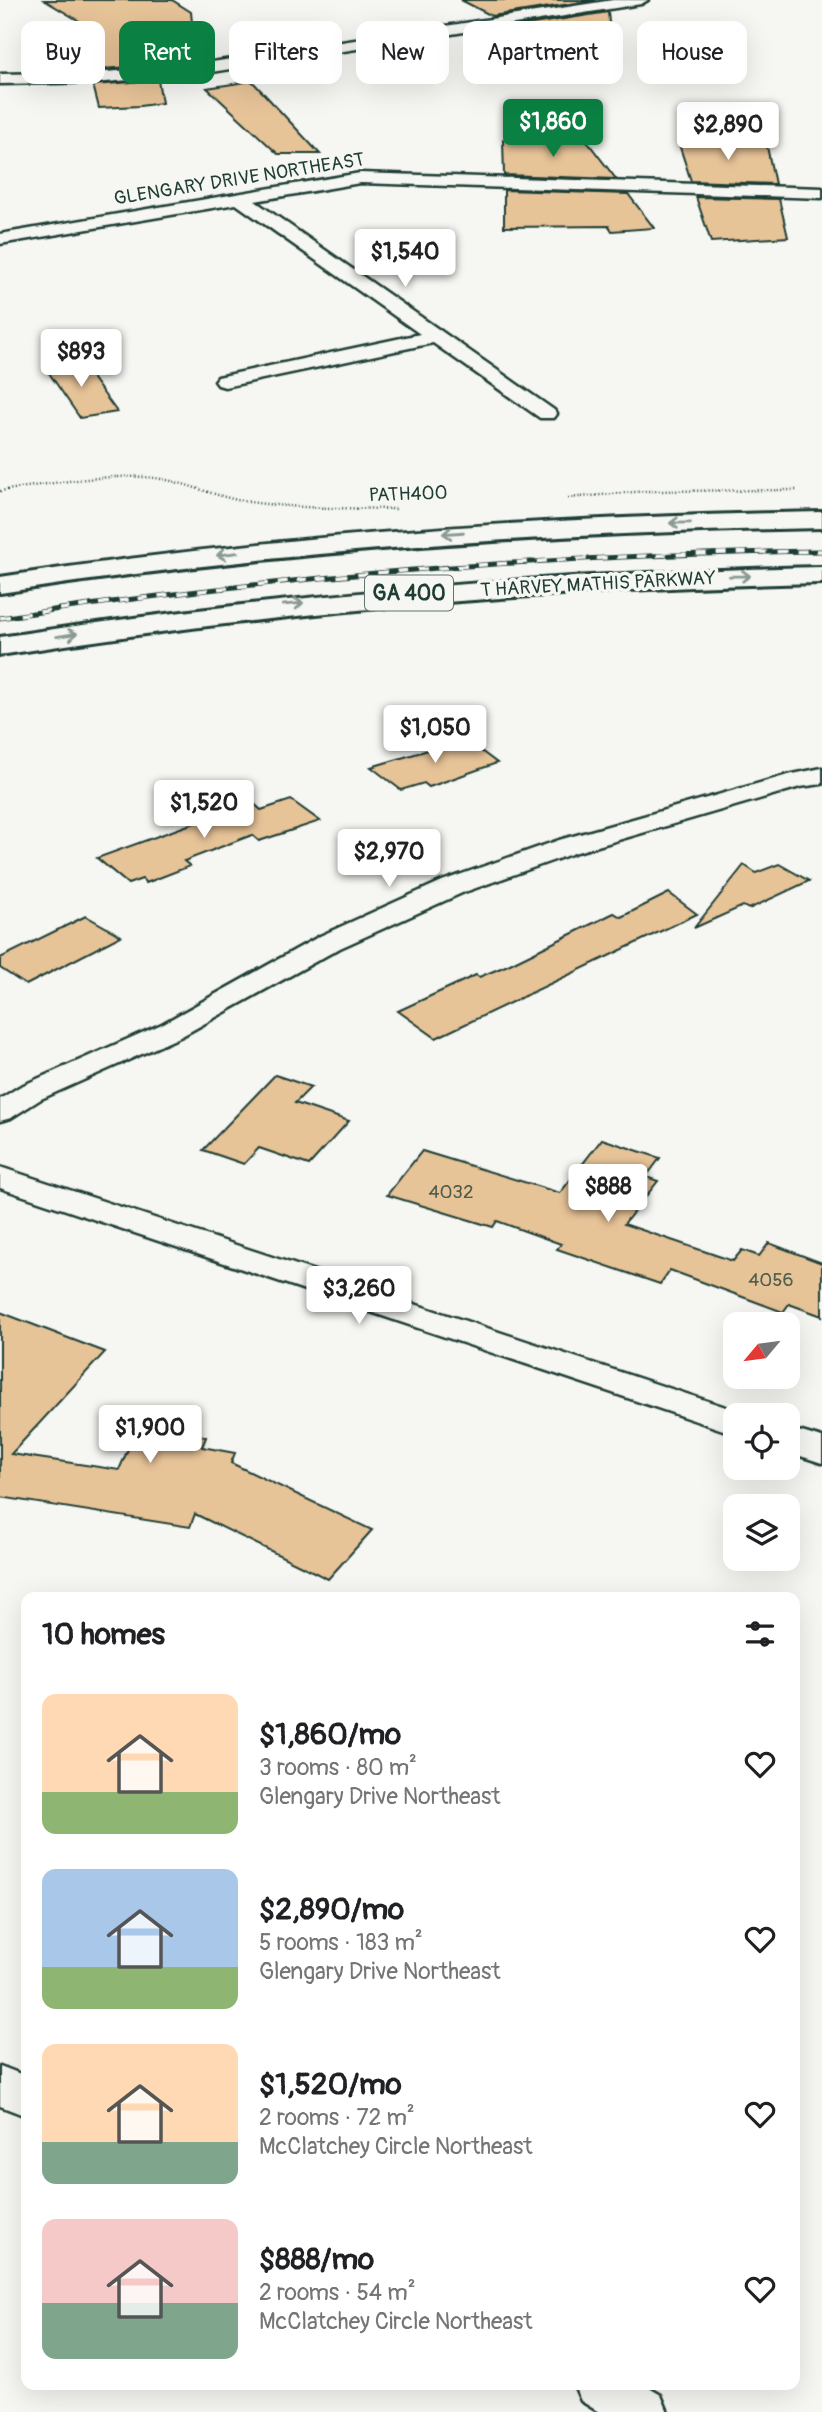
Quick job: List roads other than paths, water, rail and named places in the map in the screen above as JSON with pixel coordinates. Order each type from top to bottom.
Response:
[{"type":"highway","points":[[0,585],[135,565],[380,538],[621,524],[822,520]]},
{"type":"highway","name":"T HARVEY MATHIS PARKWAY","points":[[0,646],[164,620],[403,593],[640,579],[822,575]]},
{"type":"street","points":[[0,79],[106,77],[199,69],[641,0]]},
{"type":"street","name":"GLENGARY DRIVE NORTHEAST","points":[[0,239],[343,180],[379,177],[822,193]]},
{"type":"street","points":[[239,198],[547,414]]},
{"type":"street","points":[[225,381],[438,336]]},
{"type":"street","points":[[0,1112],[30,1093],[172,1030],[330,942],[452,887],[568,846],[797,780],[822,776]]},
{"type":"street","points":[[0,1177],[723,1418]]},
{"type":"street","points":[[800,1444],[822,1451]]},
{"type":"street","points":[[0,2085],[21,2095]]},
{"type":"street","points":[[607,2390],[644,2412]]},
{"type":"railway","points":[[0,618],[205,590],[410,570],[616,557],[822,551]]}]
